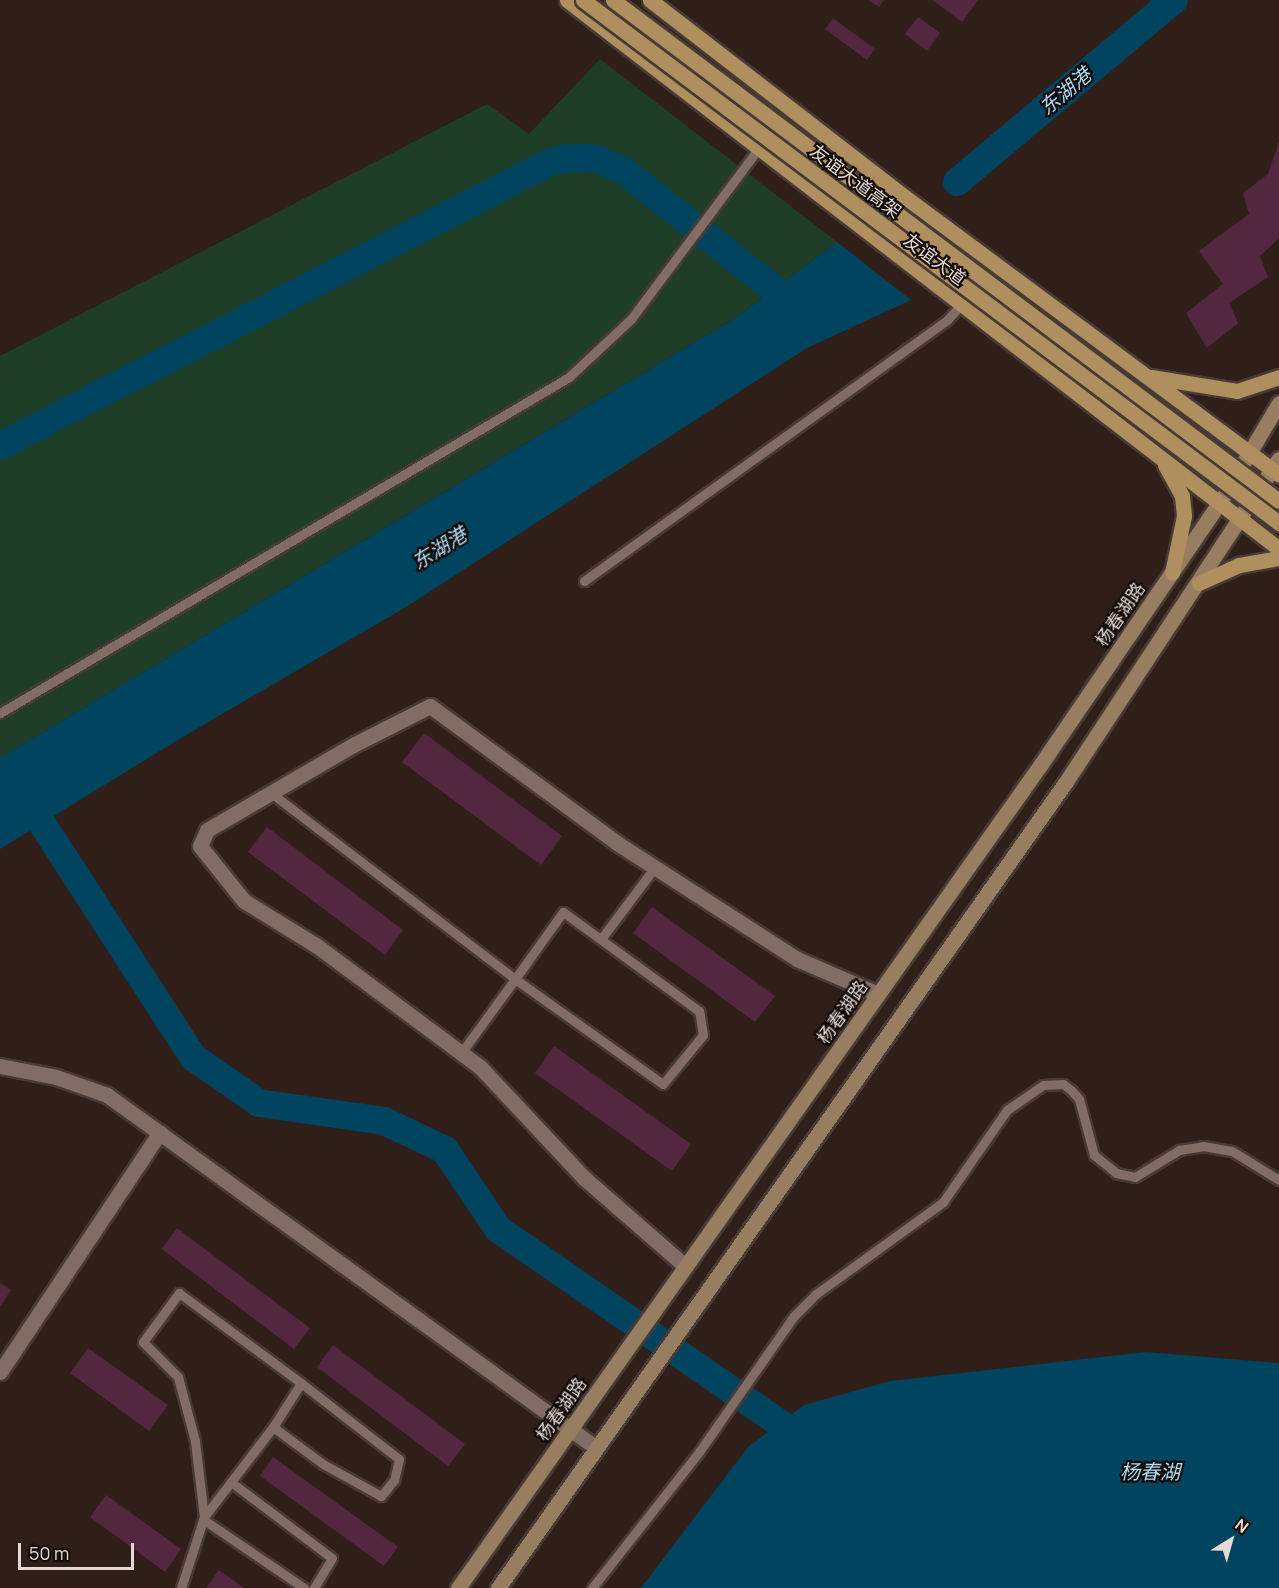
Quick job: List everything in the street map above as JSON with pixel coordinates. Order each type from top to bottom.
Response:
[{"type":"main road","name":"友谊大道","points":[[567,0],[1097,406],[1279,549]]},
{"type":"main road","name":"友谊大道高架","points":[[583,0],[1279,523]]},
{"type":"main road","name":"友谊大道高架","points":[[613,0],[1279,501]]},
{"type":"main road","name":"友谊大道","points":[[650,0],[1145,376],[1251,454],[1277,468]]},
{"type":"main road","points":[[1145,376],[1237,391],[1279,377]]},
{"type":"main road","name":"杨春湖路","points":[[459,1588],[1172,573],[1251,454],[1279,403]]},
{"type":"main road","points":[[1097,406],[1166,466],[1177,483],[1184,516],[1172,573]]},
{"type":"main road","points":[[498,1588],[700,1296],[1065,783],[1277,468]]},
{"type":"main road","points":[[1199,584],[1239,565],[1279,558]]},
{"type":"street","points":[[685,1266],[585,1178],[480,1067],[317,946],[244,901],[200,846],[207,830],[355,744],[430,706],[655,867],[797,959],[878,994]]},
{"type":"street","points":[[0,1066],[56,1077],[107,1095],[595,1447]]},
{"type":"street","points":[[0,1372],[160,1132]]},
{"type":"lane","points":[[0,713],[569,377],[631,319],[759,148]]},
{"type":"lane","points":[[584,581],[947,320],[962,304]]},
{"type":"lane","points":[[271,794],[515,979],[663,1084],[702,1035],[699,1011],[563,912],[515,979],[461,1053]]},
{"type":"lane","points":[[601,939],[655,867]]},
{"type":"lane","points":[[592,1588],[699,1452],[794,1316],[816,1294],[943,1202],[1007,1110],[1043,1085],[1054,1082],[1071,1090],[1079,1100],[1094,1155],[1116,1173],[1135,1177],[1179,1150],[1203,1146],[1232,1151],[1279,1180]]},
{"type":"lane","points":[[273,1427],[323,1464],[381,1496],[394,1480],[399,1458],[179,1293],[143,1342],[178,1377],[195,1441],[204,1518],[304,1588]]},
{"type":"lane","points":[[181,1588],[204,1518],[273,1427],[301,1383]]},
{"type":"lane","points":[[231,1482],[332,1557],[321,1583],[314,1588]]},
{"type":"green space","points":[[600,59],[837,242],[737,317],[0,758],[0,356],[487,104],[529,134]]},
{"type":"water","points":[[837,242],[911,300],[807,348],[406,607],[181,738],[0,849],[0,758],[737,317]]},
{"type":"water","name":"杨春湖","points":[[1146,1352],[1279,1363],[1279,1588],[641,1588],[748,1447],[804,1405],[890,1381]]},
{"type":"building","points":[[868,0],[884,0],[879,7]]},
{"type":"building","points":[[932,0],[978,0],[962,22]]},
{"type":"building","points":[[918,17],[940,33],[927,51],[905,34]]},
{"type":"building","points":[[833,18],[875,49],[867,60],[825,29]]},
{"type":"building","points":[[1279,141],[1279,238],[1260,256],[1268,277],[1229,303],[1238,323],[1207,348],[1186,313],[1223,284],[1199,251],[1249,214],[1243,193],[1268,174]]},
{"type":"building","points":[[424,733],[562,836],[541,865],[402,762]]},
{"type":"building","points":[[267,827],[403,930],[385,955],[248,852]]},
{"type":"building","points":[[652,907],[775,996],[755,1022],[633,933]]},
{"type":"building","points":[[554,1046],[691,1144],[672,1171],[535,1073]]},
{"type":"building","points":[[177,1228],[310,1328],[294,1349],[162,1249]]},
{"type":"building","points":[[0,1283],[11,1290],[0,1307]]},
{"type":"building","points":[[333,1345],[465,1444],[448,1466],[317,1367]]},
{"type":"building","points":[[88,1348],[168,1405],[149,1431],[70,1373]]},
{"type":"building","points":[[273,1457],[398,1547],[384,1566],[260,1476]]},
{"type":"building","points":[[106,1495],[181,1549],[165,1572],[90,1517]]},
{"type":"building","points":[[219,1570],[244,1588],[206,1588]]},
{"type":"waterway","name":"东湖港","points":[[957,182],[1174,0]]},
{"type":"waterway","points":[[0,446],[548,163],[566,158],[594,158],[624,171],[802,311]]},
{"type":"waterway","points":[[21,791],[194,1058],[259,1103],[384,1121],[445,1150],[498,1229],[808,1443]]}]
